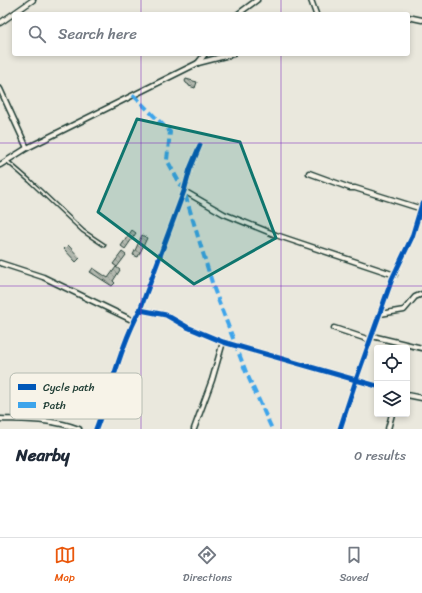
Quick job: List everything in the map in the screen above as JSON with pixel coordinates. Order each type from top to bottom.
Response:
[{"type":"street","points":[[16,12],[33,0]]},
{"type":"street","points":[[241,12],[257,0]]},
{"type":"street","points":[[311,0],[315,12]]},
{"type":"street","points":[[0,24],[12,15]]},
{"type":"street","points":[[410,17],[422,20]]},
{"type":"street","points":[[198,63],[203,56]]},
{"type":"street","points":[[0,164],[27,148],[198,63],[225,56]]},
{"type":"street","points":[[0,89],[27,148]]},
{"type":"street","points":[[115,373],[134,321],[140,310],[200,145]]},
{"type":"street","points":[[309,174],[350,188],[355,188],[422,208],[412,238],[395,275],[371,338],[340,429]]},
{"type":"street","points":[[184,191],[224,214],[276,235],[395,275]]},
{"type":"street","points":[[0,263],[43,277],[134,321]]},
{"type":"street","points":[[380,314],[404,310],[415,297],[422,294]]},
{"type":"street","points":[[140,310],[166,315],[187,327],[223,342],[374,385]]},
{"type":"street","points":[[334,328],[371,338],[422,348]]},
{"type":"street","points":[[194,429],[212,380],[223,342]]},
{"type":"street","points":[[410,396],[422,398]]},
{"type":"street","points":[[388,429],[391,417]]},
{"type":"street","points":[[0,419],[48,421],[65,424],[79,429]]},
{"type":"street","points":[[96,429],[100,419]]},
{"type":"lane","points":[[6,161],[30,181],[82,231],[104,245]]},
{"type":"highlighted area","points":[[137,119],[240,142],[276,238],[194,284],[98,212]]},
{"type":"building","points":[[186,79],[197,82],[195,88],[186,83]]},
{"type":"building","points":[[132,230],[136,233],[125,249],[121,246]]},
{"type":"building","points":[[142,235],[147,238],[138,257],[133,255]]},
{"type":"building","points":[[68,245],[80,258],[76,262],[64,249]]},
{"type":"building","points":[[122,252],[126,255],[117,267],[113,264]]},
{"type":"building","points":[[116,267],[120,270],[113,281],[115,283],[112,286],[90,272],[93,268],[108,278]]},
{"type":"marked path","points":[[133,95],[170,132],[167,160],[184,191],[214,289],[246,372],[272,429]]},
{"type":"cycle path","points":[[115,373],[133,324],[140,310],[200,145]]},
{"type":"cycle path","points":[[340,429],[392,279],[412,237],[422,204]]},
{"type":"cycle path","points":[[140,310],[166,315],[187,327],[223,342],[374,385]]},
{"type":"cycle path","points":[[96,429],[99,419]]}]
